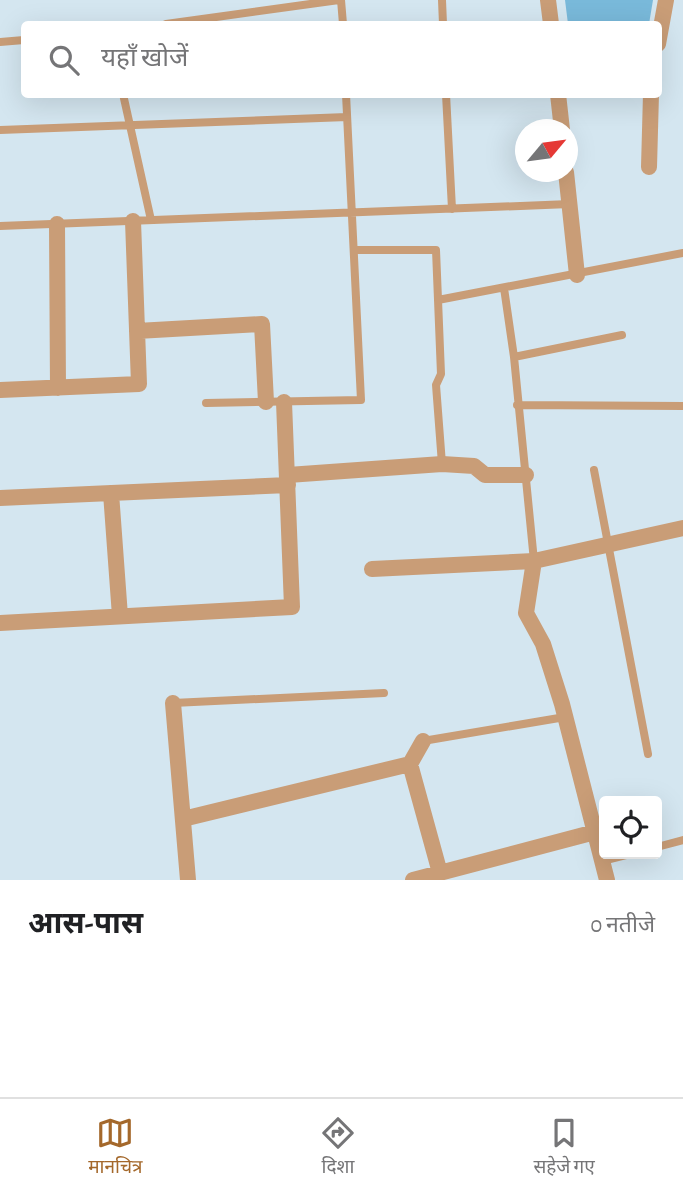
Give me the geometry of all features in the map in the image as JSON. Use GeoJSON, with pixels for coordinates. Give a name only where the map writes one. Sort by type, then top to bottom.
{"type":"FeatureCollection","features":[{"type":"Feature","properties":{"kind":"street"},"geometry":{"type":"LineString","coordinates":[[548,0],[551,21]]}},
{"type":"Feature","properties":{"kind":"street"},"geometry":{"type":"LineString","coordinates":[[662,25],[666,0]]}},
{"type":"Feature","properties":{"kind":"street"},"geometry":{"type":"LineString","coordinates":[[558,98],[561,119]]}},
{"type":"Feature","properties":{"kind":"street"},"geometry":{"type":"LineString","coordinates":[[649,167],[650,98]]}},
{"type":"Feature","properties":{"kind":"street"},"geometry":{"type":"LineString","coordinates":[[567,182],[577,275]]}},
{"type":"Feature","properties":{"kind":"street"},"geometry":{"type":"LineString","coordinates":[[0,390],[139,384],[133,221]]}},
{"type":"Feature","properties":{"kind":"street"},"geometry":{"type":"LineString","coordinates":[[57,224],[58,388]]}},
{"type":"Feature","properties":{"kind":"street"},"geometry":{"type":"LineString","coordinates":[[137,331],[262,324],[266,402]]}},
{"type":"Feature","properties":{"kind":"street"},"geometry":{"type":"LineString","coordinates":[[0,623],[292,607],[284,402]]}},
{"type":"Feature","properties":{"kind":"street"},"geometry":{"type":"LineString","coordinates":[[0,498],[288,480],[442,464],[474,466],[485,475],[526,475]]}},
{"type":"Feature","properties":{"kind":"street"},"geometry":{"type":"LineString","coordinates":[[111,493],[121,616]]}},
{"type":"Feature","properties":{"kind":"street"},"geometry":{"type":"LineString","coordinates":[[372,569],[534,561],[683,528]]}},
{"type":"Feature","properties":{"kind":"street"},"geometry":{"type":"LineString","coordinates":[[534,561],[526,613],[543,644],[565,717],[607,880]]}},
{"type":"Feature","properties":{"kind":"street"},"geometry":{"type":"LineString","coordinates":[[173,703],[188,880]]}},
{"type":"Feature","properties":{"kind":"street"},"geometry":{"type":"LineString","coordinates":[[423,741],[410,764],[440,873]]}},
{"type":"Feature","properties":{"kind":"street"},"geometry":{"type":"LineString","coordinates":[[183,819],[410,764]]}},
{"type":"Feature","properties":{"kind":"street"},"geometry":{"type":"LineString","coordinates":[[413,880],[595,832]]}},
{"type":"Feature","properties":{"kind":"lane"},"geometry":{"type":"LineString","coordinates":[[188,21],[340,0],[343,21]]}},
{"type":"Feature","properties":{"kind":"lane"},"geometry":{"type":"LineString","coordinates":[[442,0],[443,21]]}},
{"type":"Feature","properties":{"kind":"lane"},"geometry":{"type":"LineString","coordinates":[[0,42],[21,40]]}},
{"type":"Feature","properties":{"kind":"lane"},"geometry":{"type":"LineString","coordinates":[[124,98],[151,220]]}},
{"type":"Feature","properties":{"kind":"lane"},"geometry":{"type":"LineString","coordinates":[[206,403],[361,400],[346,98]]}},
{"type":"Feature","properties":{"kind":"lane"},"geometry":{"type":"LineString","coordinates":[[446,98],[452,209]]}},
{"type":"Feature","properties":{"kind":"lane"},"geometry":{"type":"LineString","coordinates":[[0,130],[347,117]]}},
{"type":"Feature","properties":{"kind":"lane"},"geometry":{"type":"LineString","coordinates":[[0,226],[570,204]]}},
{"type":"Feature","properties":{"kind":"lane"},"geometry":{"type":"LineString","coordinates":[[354,250],[436,250],[441,374],[436,386],[442,464]]}},
{"type":"Feature","properties":{"kind":"lane"},"geometry":{"type":"LineString","coordinates":[[438,300],[683,253]]}},
{"type":"Feature","properties":{"kind":"lane"},"geometry":{"type":"LineString","coordinates":[[504,288],[514,357],[534,561]]}},
{"type":"Feature","properties":{"kind":"lane"},"geometry":{"type":"LineString","coordinates":[[514,357],[622,335]]}},
{"type":"Feature","properties":{"kind":"lane"},"geometry":{"type":"LineString","coordinates":[[517,405],[683,406]]}},
{"type":"Feature","properties":{"kind":"lane"},"geometry":{"type":"LineString","coordinates":[[594,470],[648,754]]}},
{"type":"Feature","properties":{"kind":"lane"},"geometry":{"type":"LineString","coordinates":[[173,703],[384,693]]}},
{"type":"Feature","properties":{"kind":"lane"},"geometry":{"type":"LineString","coordinates":[[423,741],[565,717]]}},
{"type":"Feature","properties":{"kind":"lane"},"geometry":{"type":"LineString","coordinates":[[662,846],[683,840]]}},
{"type":"Feature","properties":{"kind":"lane"},"geometry":{"type":"LineString","coordinates":[[602,861],[610,859]]}},
{"type":"Feature","properties":{"kind":"shaded area"},"geometry":{"type":"Polygon","coordinates":[[[565,0],[653,0],[650,21],[568,21],[565,0]]]}}]}
